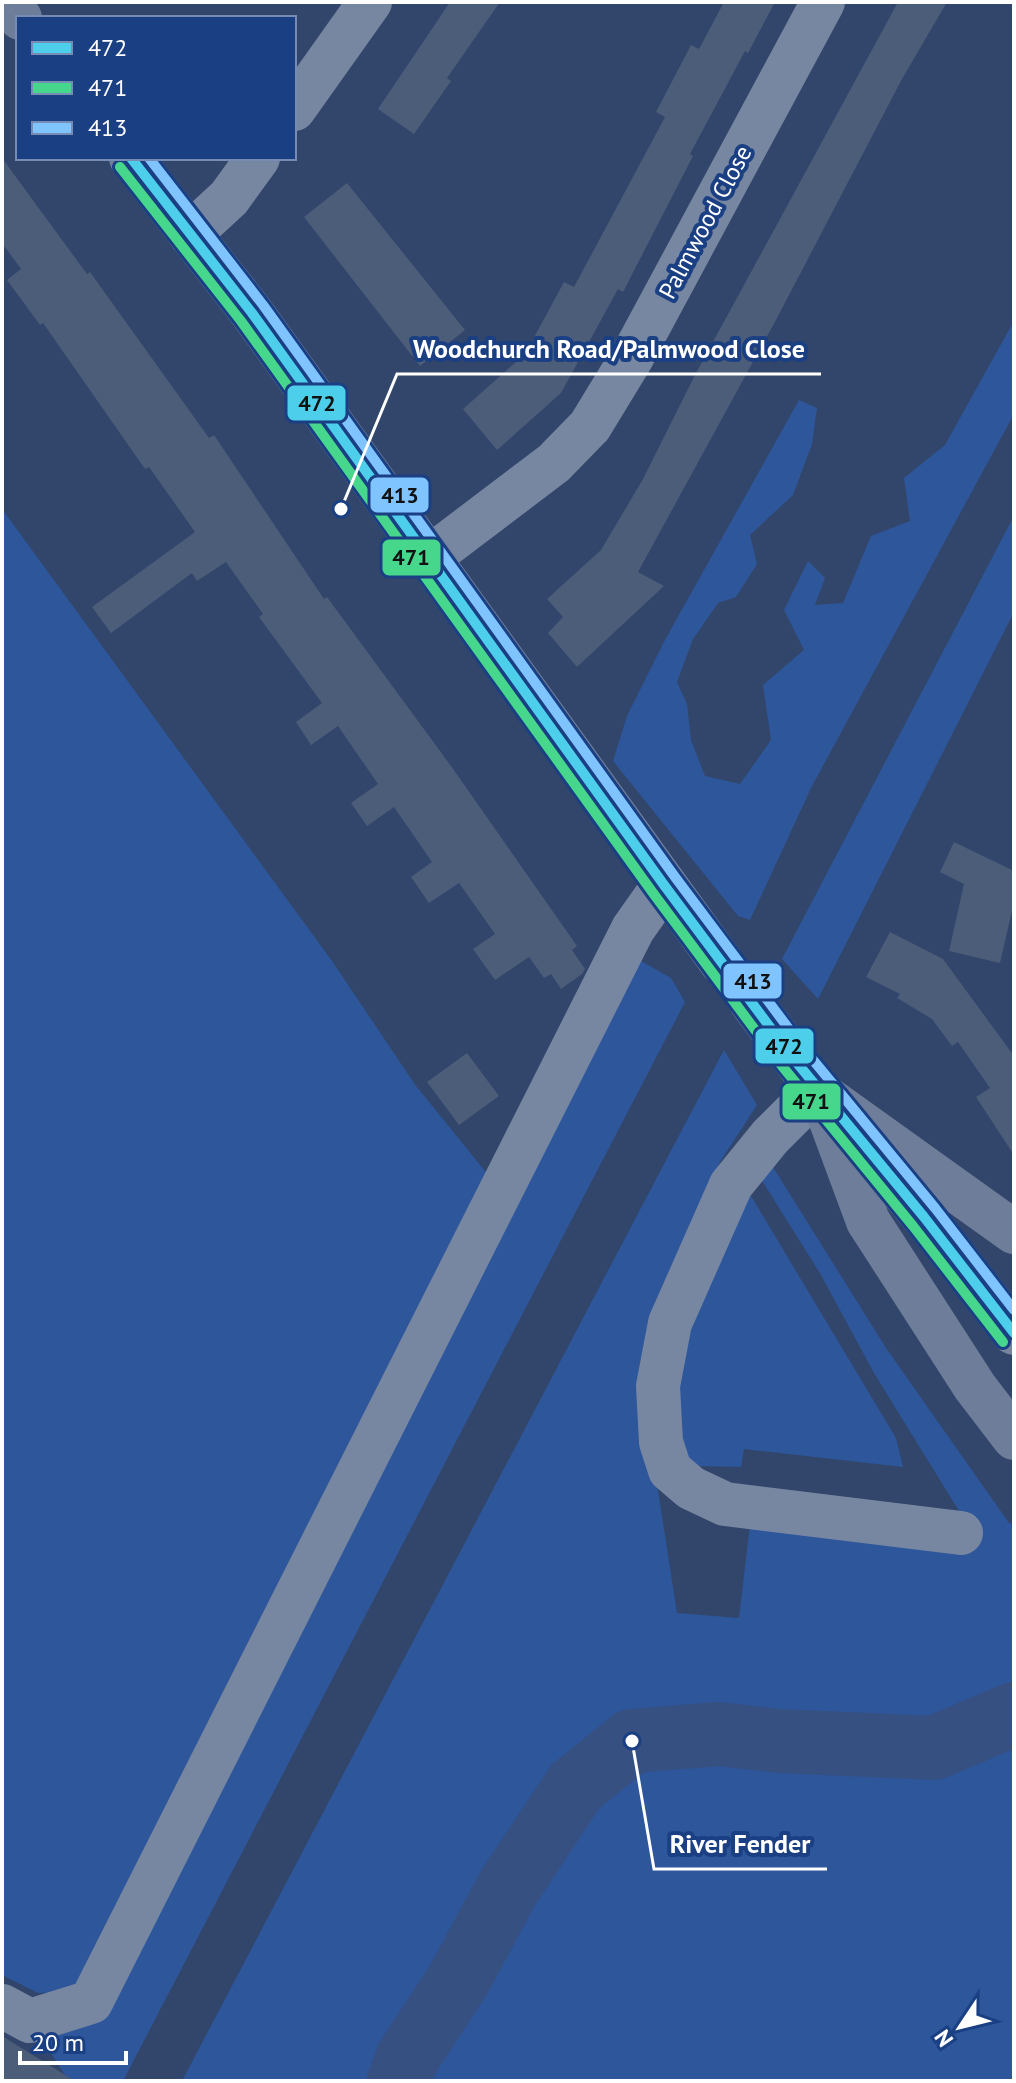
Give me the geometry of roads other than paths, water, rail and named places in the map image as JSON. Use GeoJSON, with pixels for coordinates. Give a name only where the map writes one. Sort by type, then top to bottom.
{"type":"FeatureCollection","features":[{"type":"Feature","properties":{"kind":"highway"},"geometry":{"type":"LineString","coordinates":[[133,160],[252,313],[721,962]]}},
{"type":"Feature","properties":{"kind":"highway"},"geometry":{"type":"LineString","coordinates":[[751,1002],[819,1092],[868,1221],[975,1387],[1014,1438]]}},
{"type":"Feature","properties":{"kind":"highway"},"geometry":{"type":"LineString","coordinates":[[819,1092],[1014,1232]]}},
{"type":"Feature","properties":{"kind":"main road"},"geometry":{"type":"LineString","coordinates":[[819,1092],[924,1217],[1014,1333]]}},
{"type":"Feature","properties":{"kind":"main road"},"geometry":{"type":"LineString","coordinates":[[924,1217],[1014,1288]]}},
{"type":"Feature","properties":{"kind":"street"},"geometry":{"type":"LineString","coordinates":[[296,106],[370,2]]}},
{"type":"Feature","properties":{"kind":"street","name":"Palmwood Close"},"geometry":{"type":"LineString","coordinates":[[430,557],[554,463],[590,426],[632,357],[823,2]]}},
{"type":"Feature","properties":{"kind":"street"},"geometry":{"type":"LineString","coordinates":[[190,234],[229,198],[257,160]]}},
{"type":"Feature","properties":{"kind":"street"},"geometry":{"type":"LineString","coordinates":[[2,2006],[30,2021],[91,2002],[626,943],[664,885]]}},
{"type":"Feature","properties":{"kind":"street"},"geometry":{"type":"LineString","coordinates":[[819,1092],[770,1137],[731,1185],[670,1323],[658,1386],[661,1442],[670,1470],[691,1488],[725,1504],[961,1533]]}},
{"type":"Feature","properties":{"kind":"waterway"},"geometry":{"type":"LineString","coordinates":[[399,2081],[408,2057],[459,1979],[508,1888],[575,1787],[632,1741],[719,1734],[779,1741],[934,1748],[1014,1714]]}},
{"type":"Feature","properties":{"kind":"place","name":"Woodchurch Road/Palmwood Close"},"geometry":{"type":"Point","coordinates":[341,509]}},
{"type":"Feature","properties":{"kind":"place","name":"River Fender"},"geometry":{"type":"Point","coordinates":[632,1741]}}]}
